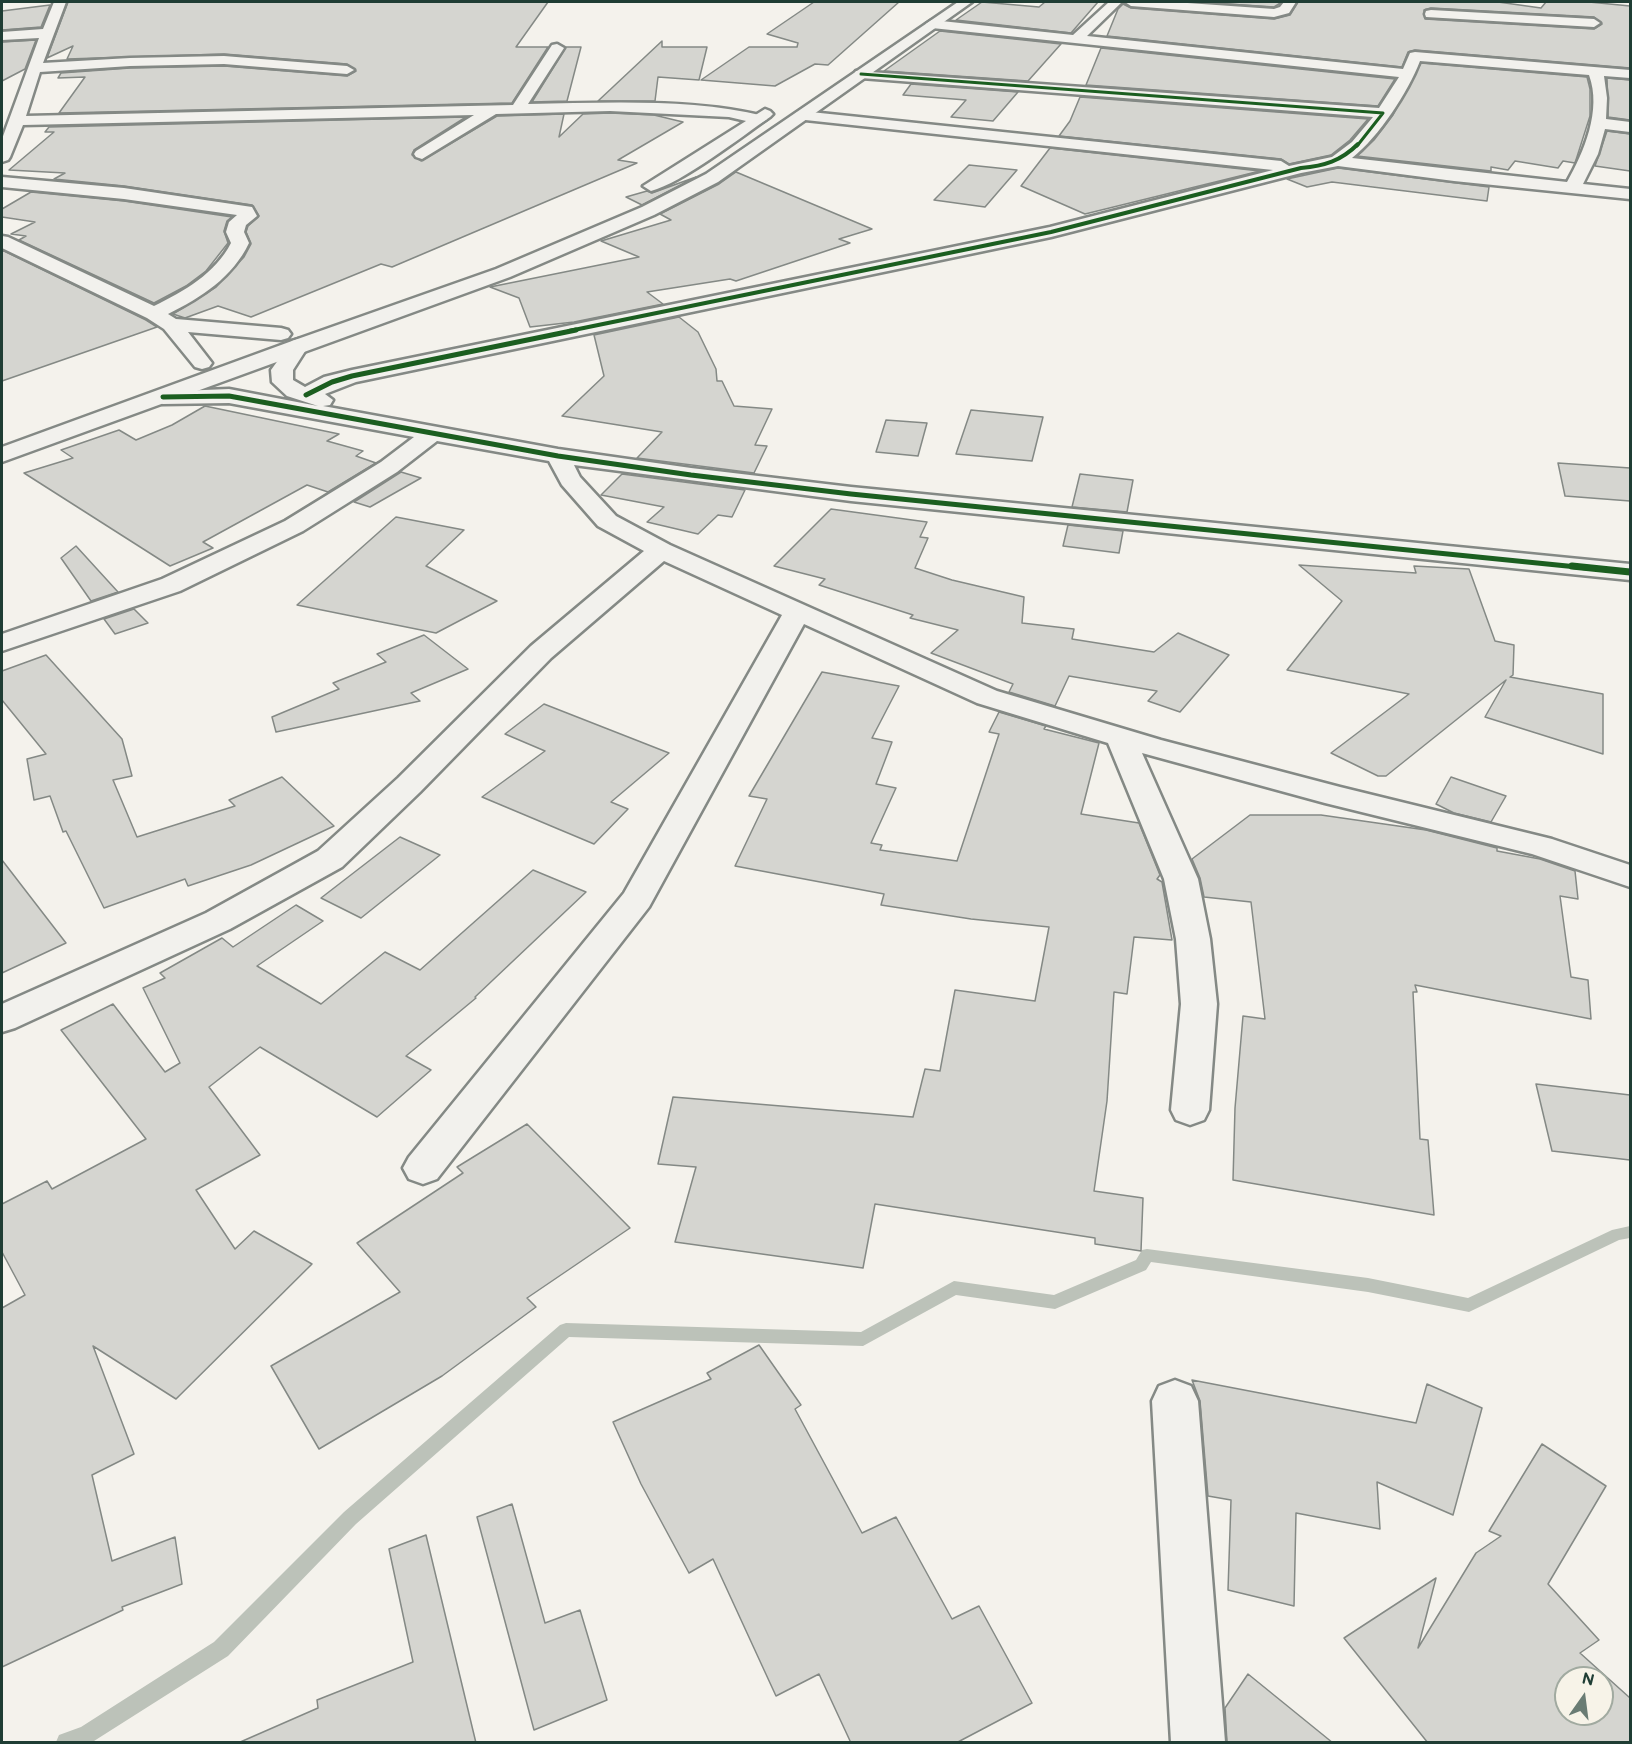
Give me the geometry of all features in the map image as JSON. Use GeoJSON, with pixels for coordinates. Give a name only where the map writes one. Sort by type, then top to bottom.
{"type":"FeatureCollection","features":[{"type":"Feature","properties":{"kind":"main road"},"geometry":{"type":"LineString","coordinates":[[2,157],[60,2]]}},
{"type":"Feature","properties":{"kind":"main road"},"geometry":{"type":"LineString","coordinates":[[158,388],[202,363],[290,340],[503,273],[648,211],[712,178],[861,74],[932,14],[966,2]]}},
{"type":"Feature","properties":{"kind":"main road"},"geometry":{"type":"LineString","coordinates":[[1075,40],[1116,2]]}},
{"type":"Feature","properties":{"kind":"main road"},"geometry":{"type":"LineString","coordinates":[[1131,2],[1274,13],[1285,10],[1290,2]]}},
{"type":"Feature","properties":{"kind":"main road"},"geometry":{"type":"LineString","coordinates":[[1440,2],[1429,19],[1594,23]]}},
{"type":"Feature","properties":{"kind":"main road"},"geometry":{"type":"LineString","coordinates":[[932,14],[1075,40],[1408,74]]}},
{"type":"Feature","properties":{"kind":"main road"},"geometry":{"type":"LineString","coordinates":[[2,36],[49,33]]}},
{"type":"Feature","properties":{"kind":"main road"},"geometry":{"type":"LineString","coordinates":[[518,109],[542,74],[556,48]]}},
{"type":"Feature","properties":{"kind":"main road"},"geometry":{"type":"LineString","coordinates":[[1337,161],[1367,136],[1408,74],[1417,51],[1630,74]]}},
{"type":"Feature","properties":{"kind":"main road"},"geometry":{"type":"LineString","coordinates":[[34,68],[130,62],[224,60],[347,70]]}},
{"type":"Feature","properties":{"kind":"main road"},"geometry":{"type":"LineString","coordinates":[[1573,187],[1592,150],[1598,123],[1600,91],[1594,70]]}},
{"type":"Feature","properties":{"kind":"main road"},"geometry":{"type":"LineString","coordinates":[[861,74],[1383,113]]}},
{"type":"Feature","properties":{"kind":"main road"},"geometry":{"type":"LineString","coordinates":[[637,193],[677,172],[784,101]]}},
{"type":"Feature","properties":{"kind":"main road"},"geometry":{"type":"LineString","coordinates":[[17,121],[518,109],[670,108],[729,112],[759,119]]}},
{"type":"Feature","properties":{"kind":"main road"},"geometry":{"type":"LineString","coordinates":[[422,154],[492,110]]}},
{"type":"Feature","properties":{"kind":"main road"},"geometry":{"type":"LineString","coordinates":[[801,116],[1301,168]]}},
{"type":"Feature","properties":{"kind":"main road"},"geometry":{"type":"LineString","coordinates":[[1598,123],[1630,127]]}},
{"type":"Feature","properties":{"kind":"main road"},"geometry":{"type":"LineString","coordinates":[[306,395],[332,382],[352,376],[1051,232],[1301,168],[1337,161],[1454,176],[1630,194]]}},
{"type":"Feature","properties":{"kind":"main road"},"geometry":{"type":"LineString","coordinates":[[2,182],[90,189],[246,211],[248,216],[238,222],[235,232],[240,243],[236,254],[220,271],[187,296],[163,319]]}},
{"type":"Feature","properties":{"kind":"main road"},"geometry":{"type":"LineString","coordinates":[[514,249],[561,229]]}},
{"type":"Feature","properties":{"kind":"main road"},"geometry":{"type":"LineString","coordinates":[[2,241],[163,319],[290,340]]}},
{"type":"Feature","properties":{"kind":"main road"},"geometry":{"type":"LineString","coordinates":[[2,455],[158,388],[290,340],[485,260]]}},
{"type":"Feature","properties":{"kind":"main road"},"geometry":{"type":"LineString","coordinates":[[163,319],[202,363]]}},
{"type":"Feature","properties":{"kind":"main road"},"geometry":{"type":"LineString","coordinates":[[290,340],[282,370],[283,382],[295,391],[320,400],[447,426],[670,461],[776,474],[1630,559]]}},
{"type":"Feature","properties":{"kind":"main road"},"geometry":{"type":"LineString","coordinates":[[158,388],[229,396],[558,456],[691,475],[850,494],[1630,572]]}},
{"type":"Feature","properties":{"kind":"main road"},"geometry":{"type":"LineString","coordinates":[[2,643],[171,585],[294,526],[389,467],[432,434]]}},
{"type":"Feature","properties":{"kind":"main road"},"geometry":{"type":"LineString","coordinates":[[558,456],[570,480],[607,521],[661,550],[987,697],[1325,793],[1541,846],[1630,876]]}},
{"type":"Feature","properties":{"kind":"main road"},"geometry":{"type":"LineString","coordinates":[[2,1019],[218,921],[330,859],[409,786],[541,652],[661,550]]}},
{"type":"Feature","properties":{"kind":"main road"},"geometry":{"type":"LineString","coordinates":[[423,1168],[636,899],[797,612]]}},
{"type":"Feature","properties":{"kind":"main road"},"geometry":{"type":"LineString","coordinates":[[1120,736],[1181,879],[1193,939],[1199,1004],[1190,1110]]}},
{"type":"Feature","properties":{"kind":"main road"},"geometry":{"type":"LineString","coordinates":[[1175,1401],[1198,1743]]}},
{"type":"Feature","properties":{"kind":"building"},"geometry":{"type":"Polygon","coordinates":[[[68,2],[548,2],[516,47],[548,47],[512,103],[59,113],[85,77],[58,78],[61,73],[130,68],[224,66],[347,76],[356,71],[347,64],[224,54],[67,59],[73,46],[47,58],[68,2]]]}},
{"type":"Feature","properties":{"kind":"building"},"geometry":{"type":"Polygon","coordinates":[[[814,2],[899,2],[828,65],[815,64],[775,86],[701,80],[749,47],[797,47],[798,43],[767,34],[814,2]]]}},
{"type":"Feature","properties":{"kind":"building"},"geometry":{"type":"Polygon","coordinates":[[[982,2],[1039,7],[1045,2],[1098,2],[1071,33],[956,20],[982,2]]]}},
{"type":"Feature","properties":{"kind":"building"},"geometry":{"type":"Polygon","coordinates":[[[1198,2],[1282,2],[1274,7],[1198,2]]]}},
{"type":"Feature","properties":{"kind":"building"},"geometry":{"type":"Polygon","coordinates":[[[1298,2],[1498,2],[1541,8],[1546,2],[1589,2],[1630,6],[1630,68],[1415,50],[1408,52],[1402,67],[1107,36],[1118,9],[1123,4],[1131,8],[1274,19],[1290,15],[1298,2]],[[1431,8],[1424,10],[1425,19],[1594,29],[1602,24],[1594,17],[1431,8]]]}},
{"type":"Feature","properties":{"kind":"building"},"geometry":{"type":"Polygon","coordinates":[[[50,5],[41,27],[2,30],[2,11],[50,5]]]}},
{"type":"Feature","properties":{"kind":"building"},"geometry":{"type":"Polygon","coordinates":[[[940,31],[1061,44],[1028,81],[884,71],[940,31]]]}},
{"type":"Feature","properties":{"kind":"building"},"geometry":{"type":"Polygon","coordinates":[[[36,40],[25,69],[2,81],[2,42],[36,40]]]}},
{"type":"Feature","properties":{"kind":"building"},"geometry":{"type":"Polygon","coordinates":[[[662,41],[662,47],[707,47],[699,80],[658,77],[655,101],[598,101],[662,41]]]}},
{"type":"Feature","properties":{"kind":"building"},"geometry":{"type":"Polygon","coordinates":[[[566,47],[581,47],[567,101],[532,102],[566,47]]]}},
{"type":"Feature","properties":{"kind":"building"},"geometry":{"type":"Polygon","coordinates":[[[1101,48],[1395,79],[1378,106],[1086,85],[1101,48]]]}},
{"type":"Feature","properties":{"kind":"building"},"geometry":{"type":"Polygon","coordinates":[[[1421,63],[1587,77],[1590,89],[1590,116],[1575,163],[1563,161],[1558,168],[1515,161],[1508,170],[1491,167],[1491,171],[1357,156],[1374,140],[1393,115],[1421,63]]]}},
{"type":"Feature","properties":{"kind":"building"},"geometry":{"type":"Polygon","coordinates":[[[1607,78],[1630,80],[1630,120],[1608,117],[1607,78]]]}},
{"type":"Feature","properties":{"kind":"building"},"geometry":{"type":"Polygon","coordinates":[[[911,84],[1018,92],[993,121],[951,117],[966,100],[903,95],[911,84]]]}},
{"type":"Feature","properties":{"kind":"building"},"geometry":{"type":"Polygon","coordinates":[[[1080,97],[1368,119],[1350,140],[1331,155],[1289,164],[1281,159],[1059,136],[1070,121],[1080,97]]]}},
{"type":"Feature","properties":{"kind":"building"},"geometry":{"type":"Polygon","coordinates":[[[564,114],[559,137],[583,114],[654,115],[683,122],[618,160],[637,163],[392,267],[381,264],[251,317],[218,306],[185,318],[173,314],[216,287],[244,257],[251,244],[246,232],[248,226],[259,216],[252,205],[124,186],[54,179],[65,173],[9,170],[54,132],[45,132],[49,127],[466,117],[414,150],[412,155],[421,161],[497,116],[564,114]]]}},
{"type":"Feature","properties":{"kind":"building"},"geometry":{"type":"Polygon","coordinates":[[[1607,131],[1630,134],[1630,171],[1595,166],[1607,131]]]}},
{"type":"Feature","properties":{"kind":"building"},"geometry":{"type":"Polygon","coordinates":[[[1050,148],[1260,171],[1085,214],[1021,186],[1050,148]]]}},
{"type":"Feature","properties":{"kind":"building"},"geometry":{"type":"Polygon","coordinates":[[[969,165],[1017,170],[985,207],[934,200],[969,165]]]}},
{"type":"Feature","properties":{"kind":"building"},"geometry":{"type":"Polygon","coordinates":[[[1338,168],[1489,187],[1487,201],[1332,182],[1307,187],[1287,179],[1338,168]]]}},
{"type":"Feature","properties":{"kind":"building"},"geometry":{"type":"Polygon","coordinates":[[[736,172],[872,229],[839,239],[850,243],[736,281],[730,279],[647,292],[663,304],[574,322],[530,327],[519,298],[490,287],[639,257],[601,241],[671,220],[660,214],[719,184],[736,172]]]}},
{"type":"Feature","properties":{"kind":"building"},"geometry":{"type":"Polygon","coordinates":[[[696,177],[642,205],[626,197],[647,191],[652,193],[696,177]]]}},
{"type":"Feature","properties":{"kind":"building"},"geometry":{"type":"Polygon","coordinates":[[[31,192],[124,201],[232,217],[227,221],[224,231],[228,243],[206,271],[186,286],[154,303],[19,240],[26,236],[11,234],[35,222],[2,217],[2,209],[31,192]]]}},
{"type":"Feature","properties":{"kind":"building"},"geometry":{"type":"Polygon","coordinates":[[[2,250],[146,320],[157,327],[2,381],[2,250]]]}},
{"type":"Feature","properties":{"kind":"building"},"geometry":{"type":"Polygon","coordinates":[[[679,317],[698,332],[716,369],[717,381],[722,381],[734,406],[772,409],[755,445],[767,446],[754,473],[637,458],[662,432],[562,416],[604,376],[594,335],[679,317]]]}},
{"type":"Feature","properties":{"kind":"building"},"geometry":{"type":"Polygon","coordinates":[[[205,406],[339,434],[327,441],[363,451],[356,456],[376,463],[328,492],[307,485],[203,542],[213,548],[170,566],[24,473],[73,458],[61,450],[119,430],[136,440],[172,425],[205,406]]]}},
{"type":"Feature","properties":{"kind":"building"},"geometry":{"type":"Polygon","coordinates":[[[971,410],[1043,417],[1032,461],[956,454],[971,410]]]}},
{"type":"Feature","properties":{"kind":"building"},"geometry":{"type":"Polygon","coordinates":[[[886,420],[927,423],[918,456],[876,452],[886,420]]]}},
{"type":"Feature","properties":{"kind":"building"},"geometry":{"type":"Polygon","coordinates":[[[1558,463],[1630,468],[1630,501],[1565,496],[1558,463]]]}},
{"type":"Feature","properties":{"kind":"building"},"geometry":{"type":"Polygon","coordinates":[[[401,472],[421,478],[370,507],[354,502],[401,472]]]}},
{"type":"Feature","properties":{"kind":"building"},"geometry":{"type":"Polygon","coordinates":[[[622,474],[745,490],[732,517],[718,515],[698,534],[647,522],[664,507],[601,495],[622,474]]]}},
{"type":"Feature","properties":{"kind":"building"},"geometry":{"type":"Polygon","coordinates":[[[1080,474],[1133,480],[1127,512],[1072,507],[1080,474]]]}},
{"type":"Feature","properties":{"kind":"building"},"geometry":{"type":"Polygon","coordinates":[[[831,509],[927,522],[920,537],[928,538],[915,568],[952,580],[1024,597],[1022,623],[1074,629],[1072,639],[1154,652],[1178,633],[1229,655],[1180,712],[1148,701],[1157,691],[1069,676],[1055,706],[1009,692],[1013,684],[931,653],[958,630],[910,618],[913,615],[819,585],[825,579],[774,566],[831,509]]]}},
{"type":"Feature","properties":{"kind":"building"},"geometry":{"type":"Polygon","coordinates":[[[396,517],[464,530],[426,566],[497,601],[436,633],[297,605],[396,517]]]}},
{"type":"Feature","properties":{"kind":"building"},"geometry":{"type":"Polygon","coordinates":[[[1068,525],[1123,531],[1119,553],[1063,546],[1068,525]]]}},
{"type":"Feature","properties":{"kind":"building"},"geometry":{"type":"Polygon","coordinates":[[[76,546],[118,592],[91,601],[61,558],[76,546]]]}},
{"type":"Feature","properties":{"kind":"building"},"geometry":{"type":"Polygon","coordinates":[[[1299,565],[1416,573],[1414,566],[1469,569],[1495,641],[1514,645],[1513,675],[1510,677],[1603,694],[1603,754],[1485,717],[1506,680],[1386,776],[1378,776],[1331,753],[1409,694],[1287,670],[1342,601],[1299,565]]]}},
{"type":"Feature","properties":{"kind":"building"},"geometry":{"type":"Polygon","coordinates":[[[134,609],[148,623],[115,634],[104,619],[134,609]]]}},
{"type":"Feature","properties":{"kind":"building"},"geometry":{"type":"Polygon","coordinates":[[[424,635],[468,669],[411,693],[420,701],[276,732],[272,717],[339,689],[333,683],[386,662],[377,654],[424,635]]]}},
{"type":"Feature","properties":{"kind":"building"},"geometry":{"type":"Polygon","coordinates":[[[46,655],[122,739],[132,776],[113,780],[137,837],[235,806],[229,800],[282,777],[334,826],[251,865],[188,886],[185,879],[104,908],[66,831],[63,832],[50,796],[34,800],[27,759],[46,754],[2,700],[2,671],[46,655]]]}},
{"type":"Feature","properties":{"kind":"building"},"geometry":{"type":"Polygon","coordinates":[[[822,672],[899,686],[872,738],[892,742],[876,784],[896,788],[871,843],[882,845],[880,850],[957,861],[999,734],[989,732],[999,712],[1046,726],[1044,729],[1099,743],[1081,814],[1139,823],[1160,875],[1157,879],[1162,882],[1172,940],[1134,937],[1127,994],[1114,992],[1107,1101],[1094,1191],[1143,1198],[1141,1251],[1095,1244],[1095,1238],[875,1204],[863,1268],[675,1242],[696,1167],[658,1164],[673,1097],[913,1117],[925,1069],[940,1071],[955,990],[1035,1001],[1049,927],[971,919],[881,905],[884,894],[735,866],[767,799],[749,796],[822,672]]]}},
{"type":"Feature","properties":{"kind":"building"},"geometry":{"type":"Polygon","coordinates":[[[544,704],[669,753],[611,802],[628,809],[594,844],[482,797],[545,751],[505,734],[544,704]]]}},
{"type":"Feature","properties":{"kind":"building"},"geometry":{"type":"Polygon","coordinates":[[[1451,777],[1506,796],[1491,822],[1454,813],[1436,804],[1451,777]]]}},
{"type":"Feature","properties":{"kind":"building"},"geometry":{"type":"Polygon","coordinates":[[[1250,815],[1321,815],[1426,830],[1497,848],[1497,851],[1540,859],[1575,871],[1578,899],[1560,896],[1571,977],[1588,980],[1591,1019],[1415,985],[1417,992],[1413,992],[1420,1139],[1428,1140],[1434,1215],[1233,1180],[1235,1108],[1243,1016],[1265,1019],[1251,902],[1204,897],[1200,878],[1192,859],[1250,815]]]}},
{"type":"Feature","properties":{"kind":"building"},"geometry":{"type":"Polygon","coordinates":[[[400,837],[440,855],[361,918],[321,898],[400,837]]]}},
{"type":"Feature","properties":{"kind":"building"},"geometry":{"type":"Polygon","coordinates":[[[2,860],[66,943],[2,973],[2,860]]]}},
{"type":"Feature","properties":{"kind":"building"},"geometry":{"type":"Polygon","coordinates":[[[533,870],[586,892],[476,998],[406,1056],[431,1070],[377,1117],[260,1047],[209,1087],[260,1155],[196,1190],[235,1249],[254,1231],[312,1264],[176,1399],[93,1346],[134,1454],[92,1475],[112,1561],[175,1537],[182,1584],[122,1607],[123,1610],[2,1667],[2,1308],[25,1295],[2,1252],[2,1204],[47,1181],[52,1189],[146,1139],[61,1030],[113,1004],[165,1072],[180,1063],[143,988],[165,978],[160,973],[222,938],[233,947],[296,905],[323,921],[257,966],[321,1004],[385,952],[420,970],[533,870]]]}},
{"type":"Feature","properties":{"kind":"building"},"geometry":{"type":"Polygon","coordinates":[[[1536,1084],[1630,1095],[1630,1160],[1552,1151],[1536,1084]]]}},
{"type":"Feature","properties":{"kind":"building"},"geometry":{"type":"Polygon","coordinates":[[[527,1124],[630,1228],[527,1298],[536,1307],[442,1376],[319,1449],[271,1366],[400,1292],[357,1243],[463,1173],[457,1167],[527,1124]]]}},
{"type":"Feature","properties":{"kind":"building"},"geometry":{"type":"Polygon","coordinates":[[[759,1345],[801,1405],[795,1409],[862,1533],[896,1517],[952,1619],[979,1606],[1032,1703],[956,1743],[851,1743],[819,1674],[776,1696],[713,1559],[689,1573],[641,1484],[613,1422],[711,1379],[707,1373],[759,1345]]]}},
{"type":"Feature","properties":{"kind":"building"},"geometry":{"type":"Polygon","coordinates":[[[1192,1380],[1416,1423],[1427,1384],[1482,1408],[1453,1515],[1377,1482],[1380,1529],[1296,1513],[1294,1606],[1228,1590],[1231,1500],[1208,1496],[1200,1401],[1192,1380]]]}},
{"type":"Feature","properties":{"kind":"building"},"geometry":{"type":"Polygon","coordinates":[[[1542,1444],[1606,1486],[1548,1584],[1599,1640],[1580,1653],[1594,1666],[1554,1666],[1554,1726],[1614,1726],[1614,1684],[1630,1698],[1630,1743],[1428,1743],[1344,1638],[1436,1578],[1418,1648],[1476,1553],[1501,1536],[1489,1531],[1542,1444]]]}},
{"type":"Feature","properties":{"kind":"building"},"geometry":{"type":"Polygon","coordinates":[[[512,1504],[545,1623],[580,1610],[607,1700],[534,1730],[477,1517],[512,1504]]]}},
{"type":"Feature","properties":{"kind":"building"},"geometry":{"type":"Polygon","coordinates":[[[426,1535],[476,1743],[238,1743],[318,1708],[317,1700],[413,1662],[389,1549],[426,1535]]]}},
{"type":"Feature","properties":{"kind":"building"},"geometry":{"type":"Polygon","coordinates":[[[1248,1674],[1333,1743],[1227,1743],[1225,1708],[1248,1674]]]}},
{"type":"Feature","properties":{"kind":"waterway"},"geometry":{"type":"LineString","coordinates":[[66,1742],[87,1734],[221,1649],[350,1518],[566,1330],[863,1339],[954,1288],[1055,1302],[1141,1265],[1147,1255],[1368,1285],[1469,1305],[1617,1234],[1630,1232]]}},
{"type":"Feature","properties":{"kind":"cycle path"},"geometry":{"type":"LineString","coordinates":[[306,395],[332,382],[352,376],[1051,232],[1301,168],[1324,165],[1338,160],[1351,151],[1383,113],[861,74]]}},
{"type":"Feature","properties":{"kind":"cycle path"},"geometry":{"type":"LineString","coordinates":[[163,397],[229,396],[558,456],[691,475],[851,494],[1630,572]]}}]}
